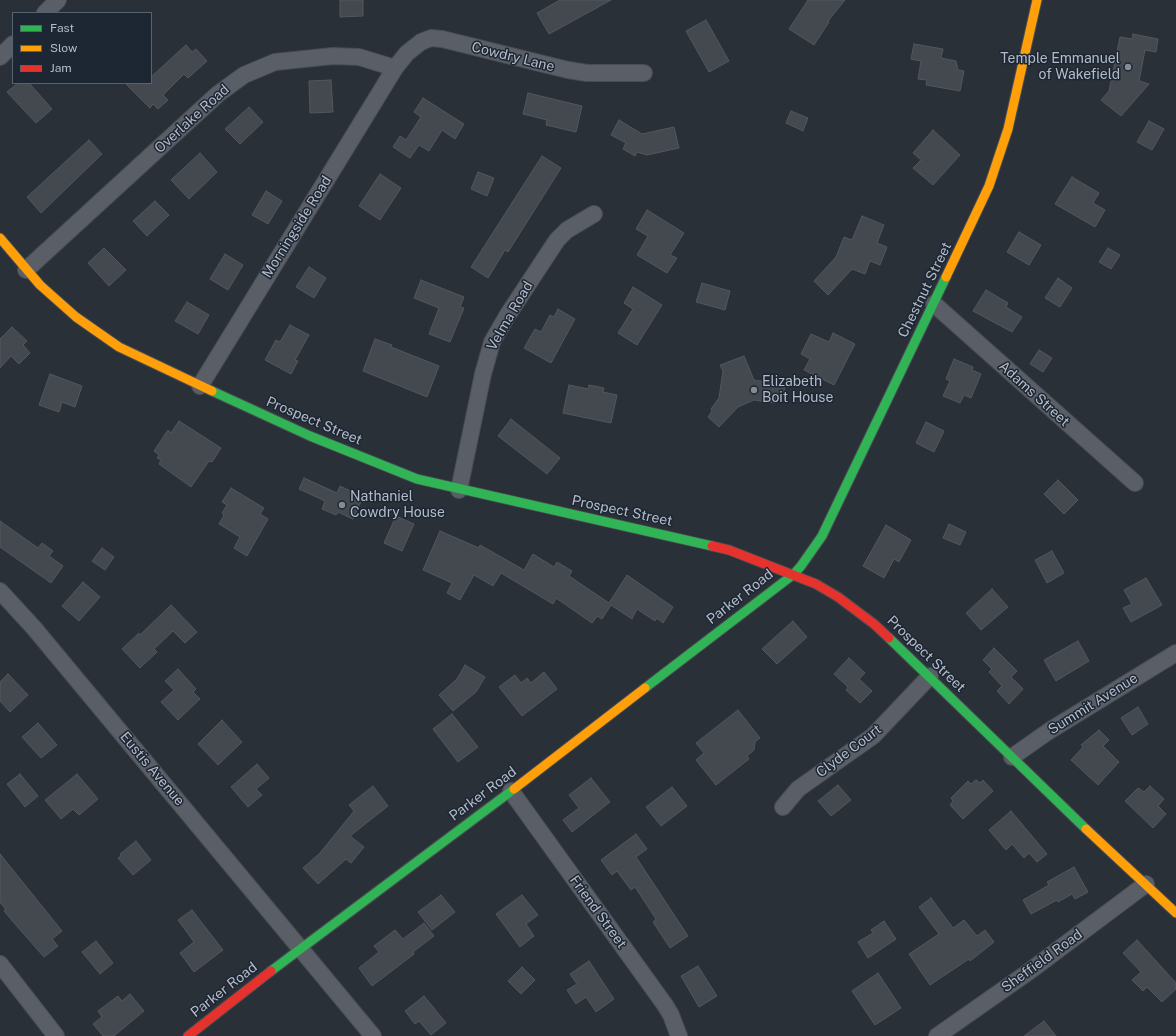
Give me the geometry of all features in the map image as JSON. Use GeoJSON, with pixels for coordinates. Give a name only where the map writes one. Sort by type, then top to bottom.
{"type":"FeatureCollection","features":[{"type":"Feature","properties":{"kind":"main road","name":"Chestnut Street"},"geometry":{"type":"LineString","coordinates":[[794,574],[809,556],[822,536],[934,304],[996,168],[1008,129],[1037,0]]}},
{"type":"Feature","properties":{"kind":"main road","name":"Prospect Street"},"geometry":{"type":"LineString","coordinates":[[0,238],[26,270],[54,298],[96,331],[143,360],[310,436],[417,479],[459,490],[729,550],[794,574],[838,597],[874,624],[930,676],[1012,757],[1176,913]]}},
{"type":"Feature","properties":{"kind":"main road","name":"Parker Road"},"geometry":{"type":"LineString","coordinates":[[188,1036],[301,948],[511,791],[794,574]]}},
{"type":"Feature","properties":{"kind":"street","name":"Cowdry Lane"},"geometry":{"type":"LineString","coordinates":[[395,68],[407,53],[415,46],[425,40],[434,38],[568,70],[587,73],[644,73]]}},
{"type":"Feature","properties":{"kind":"street"},"geometry":{"type":"LineString","coordinates":[[0,57],[12,45]]}},
{"type":"Feature","properties":{"kind":"street","name":"Overlake Road"},"geometry":{"type":"LineString","coordinates":[[26,270],[218,94],[249,73],[279,62],[341,56],[372,60],[395,68]]}},
{"type":"Feature","properties":{"kind":"street","name":"Morningside Road"},"geometry":{"type":"LineString","coordinates":[[200,386],[395,68]]}},
{"type":"Feature","properties":{"kind":"street","name":"Velma Road"},"geometry":{"type":"LineString","coordinates":[[459,490],[483,374],[492,342],[507,316],[557,240],[566,230],[594,214]]}},
{"type":"Feature","properties":{"kind":"street","name":"Adams Street"},"geometry":{"type":"LineString","coordinates":[[934,304],[1135,483]]}},
{"type":"Feature","properties":{"kind":"street","name":"Eustis Avenue"},"geometry":{"type":"LineString","coordinates":[[0,591],[34,628],[373,1036]]}},
{"type":"Feature","properties":{"kind":"street","name":"Summit Avenue"},"geometry":{"type":"LineString","coordinates":[[1012,757],[1049,731],[1176,653]]}},
{"type":"Feature","properties":{"kind":"street","name":"Clyde Court"},"geometry":{"type":"LineString","coordinates":[[783,807],[798,789],[873,736],[930,676]]}},
{"type":"Feature","properties":{"kind":"street","name":"Friend Street"},"geometry":{"type":"LineString","coordinates":[[511,791],[665,1005],[674,1020],[679,1036]]}},
{"type":"Feature","properties":{"kind":"street","name":"Sheffield Road"},"geometry":{"type":"LineString","coordinates":[[937,1036],[1027,973],[1146,884]]}},
{"type":"Feature","properties":{"kind":"street"},"geometry":{"type":"LineString","coordinates":[[0,964],[56,1036]]}},
{"type":"Feature","properties":{"kind":"building"},"geometry":{"type":"Polygon","coordinates":[[[340,0],[363,0],[363,16],[340,17],[340,0]]]}},
{"type":"Feature","properties":{"kind":"building"},"geometry":{"type":"Polygon","coordinates":[[[560,0],[611,0],[549,34],[537,13],[560,0]]]}},
{"type":"Feature","properties":{"kind":"building"},"geometry":{"type":"Polygon","coordinates":[[[808,0],[845,0],[828,21],[829,22],[814,45],[789,29],[808,0]]]}},
{"type":"Feature","properties":{"kind":"building"},"geometry":{"type":"Polygon","coordinates":[[[706,20],[729,61],[709,72],[686,31],[706,20]]]}},
{"type":"Feature","properties":{"kind":"building","name":"Temple Emmanuel of Wakefield"},"geometry":{"type":"Polygon","coordinates":[[[1133,34],[1158,39],[1156,52],[1145,50],[1139,81],[1149,84],[1121,116],[1101,100],[1109,91],[1120,37],[1132,39],[1133,34]]]}},
{"type":"Feature","properties":{"kind":"building"},"geometry":{"type":"Polygon","coordinates":[[[914,44],[943,49],[941,58],[956,61],[958,70],[964,71],[960,91],[926,85],[927,80],[918,79],[921,61],[911,59],[914,44]]]}},
{"type":"Feature","properties":{"kind":"building"},"geometry":{"type":"Polygon","coordinates":[[[186,45],[192,52],[196,49],[207,61],[188,78],[184,74],[163,95],[168,100],[158,109],[153,104],[150,108],[126,84],[152,84],[152,76],[186,45]]]}},
{"type":"Feature","properties":{"kind":"building"},"geometry":{"type":"Polygon","coordinates":[[[331,80],[333,112],[310,113],[309,81],[331,80]]]}},
{"type":"Feature","properties":{"kind":"building"},"geometry":{"type":"Polygon","coordinates":[[[17,84],[30,84],[52,109],[36,123],[7,92],[17,84]]]}},
{"type":"Feature","properties":{"kind":"building"},"geometry":{"type":"Polygon","coordinates":[[[528,93],[582,106],[576,132],[546,125],[547,120],[523,114],[528,93]]]}},
{"type":"Feature","properties":{"kind":"building"},"geometry":{"type":"Polygon","coordinates":[[[423,98],[464,124],[455,139],[442,130],[429,151],[419,145],[410,158],[393,147],[400,136],[406,140],[421,117],[414,112],[423,98]]]}},
{"type":"Feature","properties":{"kind":"building"},"geometry":{"type":"Polygon","coordinates":[[[249,107],[263,122],[240,144],[225,129],[249,107]]]}},
{"type":"Feature","properties":{"kind":"building"},"geometry":{"type":"Polygon","coordinates":[[[791,111],[808,118],[803,131],[786,123],[791,111]]]}},
{"type":"Feature","properties":{"kind":"building"},"geometry":{"type":"Polygon","coordinates":[[[619,120],[642,134],[674,127],[679,148],[647,155],[637,152],[635,156],[623,149],[626,143],[611,135],[619,120]]]}},
{"type":"Feature","properties":{"kind":"building"},"geometry":{"type":"Polygon","coordinates":[[[1149,121],[1164,129],[1152,150],[1137,142],[1149,121]]]}},
{"type":"Feature","properties":{"kind":"building"},"geometry":{"type":"Polygon","coordinates":[[[933,130],[960,155],[933,185],[913,168],[921,160],[913,153],[933,130]]]}},
{"type":"Feature","properties":{"kind":"building"},"geometry":{"type":"Polygon","coordinates":[[[89,140],[102,154],[41,213],[27,197],[89,140]]]}},
{"type":"Feature","properties":{"kind":"building"},"geometry":{"type":"Polygon","coordinates":[[[200,153],[217,172],[189,199],[171,180],[200,153]]]}},
{"type":"Feature","properties":{"kind":"building"},"geometry":{"type":"Polygon","coordinates":[[[542,156],[561,168],[508,252],[505,250],[488,278],[471,267],[542,156]]]}},
{"type":"Feature","properties":{"kind":"building"},"geometry":{"type":"Polygon","coordinates":[[[478,172],[494,178],[487,196],[471,189],[478,172]]]}},
{"type":"Feature","properties":{"kind":"building"},"geometry":{"type":"Polygon","coordinates":[[[380,174],[401,188],[380,220],[359,206],[380,174]]]}},
{"type":"Feature","properties":{"kind":"building"},"geometry":{"type":"Polygon","coordinates":[[[1072,177],[1099,193],[1093,203],[1105,210],[1095,227],[1055,204],[1072,177]]]}},
{"type":"Feature","properties":{"kind":"building"},"geometry":{"type":"Polygon","coordinates":[[[266,191],[282,201],[268,224],[252,215],[266,191]]]}},
{"type":"Feature","properties":{"kind":"building"},"geometry":{"type":"Polygon","coordinates":[[[155,201],[169,215],[147,236],[133,221],[155,201]]]}},
{"type":"Feature","properties":{"kind":"building"},"geometry":{"type":"Polygon","coordinates":[[[647,210],[684,233],[670,255],[677,258],[667,273],[637,255],[648,236],[636,229],[647,210]]]}},
{"type":"Feature","properties":{"kind":"building"},"geometry":{"type":"Polygon","coordinates":[[[862,216],[884,225],[877,243],[887,247],[880,265],[870,261],[865,274],[852,269],[828,295],[814,281],[836,257],[844,237],[852,240],[862,216]]]}},
{"type":"Feature","properties":{"kind":"building"},"geometry":{"type":"Polygon","coordinates":[[[1019,232],[1041,245],[1029,265],[1007,252],[1019,232]]]}},
{"type":"Feature","properties":{"kind":"building"},"geometry":{"type":"Polygon","coordinates":[[[104,248],[126,270],[109,286],[88,263],[104,248]]]}},
{"type":"Feature","properties":{"kind":"building"},"geometry":{"type":"Polygon","coordinates":[[[1108,248],[1120,255],[1111,269],[1099,262],[1108,248]]]}},
{"type":"Feature","properties":{"kind":"building"},"geometry":{"type":"Polygon","coordinates":[[[225,254],[243,265],[228,290],[210,279],[225,254]]]}},
{"type":"Feature","properties":{"kind":"building"},"geometry":{"type":"Polygon","coordinates":[[[309,267],[326,278],[314,298],[296,287],[309,267]]]}},
{"type":"Feature","properties":{"kind":"building"},"geometry":{"type":"Polygon","coordinates":[[[1058,278],[1072,288],[1060,307],[1045,298],[1058,278]]]}},
{"type":"Feature","properties":{"kind":"building"},"geometry":{"type":"Polygon","coordinates":[[[421,280],[464,297],[460,307],[464,308],[450,342],[429,334],[439,308],[414,298],[421,280]]]}},
{"type":"Feature","properties":{"kind":"building"},"geometry":{"type":"Polygon","coordinates":[[[702,283],[730,291],[725,310],[696,302],[702,283]]]}},
{"type":"Feature","properties":{"kind":"building"},"geometry":{"type":"Polygon","coordinates":[[[633,287],[662,305],[637,345],[618,333],[633,309],[624,303],[633,287]]]}},
{"type":"Feature","properties":{"kind":"building"},"geometry":{"type":"Polygon","coordinates":[[[986,290],[1008,303],[1006,307],[1022,317],[1012,332],[973,311],[986,290]]]}},
{"type":"Feature","properties":{"kind":"building"},"geometry":{"type":"Polygon","coordinates":[[[187,302],[209,315],[198,334],[175,321],[187,302]]]}},
{"type":"Feature","properties":{"kind":"building"},"geometry":{"type":"Polygon","coordinates":[[[558,309],[575,319],[551,363],[524,348],[535,329],[541,332],[550,315],[554,317],[558,309]]]}},
{"type":"Feature","properties":{"kind":"building"},"geometry":{"type":"Polygon","coordinates":[[[290,325],[309,335],[295,360],[298,361],[291,374],[265,360],[276,340],[280,342],[290,325]]]}},
{"type":"Feature","properties":{"kind":"building"},"geometry":{"type":"Polygon","coordinates":[[[12,327],[27,341],[23,345],[30,353],[19,364],[11,356],[0,368],[0,339],[12,327]]]}},
{"type":"Feature","properties":{"kind":"building"},"geometry":{"type":"Polygon","coordinates":[[[833,333],[855,344],[834,385],[804,370],[810,359],[801,354],[811,334],[829,342],[833,333]]]}},
{"type":"Feature","properties":{"kind":"building"},"geometry":{"type":"Polygon","coordinates":[[[375,339],[439,366],[427,397],[363,371],[375,339]]]}},
{"type":"Feature","properties":{"kind":"building"},"geometry":{"type":"Polygon","coordinates":[[[1039,350],[1052,358],[1043,372],[1030,364],[1039,350]]]}},
{"type":"Feature","properties":{"kind":"building","name":"Elizabeth Boit House"},"geometry":{"type":"Polygon","coordinates":[[[744,356],[754,380],[785,385],[783,402],[775,401],[775,403],[754,400],[738,407],[719,427],[708,417],[712,411],[711,409],[719,398],[723,371],[720,365],[744,356]]]}},
{"type":"Feature","properties":{"kind":"building"},"geometry":{"type":"Polygon","coordinates":[[[954,359],[973,367],[972,370],[981,374],[971,398],[964,395],[960,403],[943,396],[950,381],[946,379],[954,359]]]}},
{"type":"Feature","properties":{"kind":"building"},"geometry":{"type":"Polygon","coordinates":[[[50,374],[82,386],[75,407],[62,402],[59,412],[39,405],[50,374]]]}},
{"type":"Feature","properties":{"kind":"building"},"geometry":{"type":"Polygon","coordinates":[[[569,385],[588,389],[589,385],[604,388],[603,392],[617,395],[611,423],[563,413],[569,385]]]}},
{"type":"Feature","properties":{"kind":"building"},"geometry":{"type":"Polygon","coordinates":[[[511,419],[560,458],[547,474],[498,436],[511,419]]]}},
{"type":"Feature","properties":{"kind":"building"},"geometry":{"type":"Polygon","coordinates":[[[179,421],[221,448],[212,462],[209,461],[191,487],[159,464],[161,460],[157,458],[159,455],[154,451],[168,430],[171,433],[179,421]]]}},
{"type":"Feature","properties":{"kind":"building"},"geometry":{"type":"Polygon","coordinates":[[[926,422],[944,431],[934,452],[916,443],[926,422]]]}},
{"type":"Feature","properties":{"kind":"building","name":"Nathaniel Cowdry House"},"geometry":{"type":"Polygon","coordinates":[[[304,478],[337,493],[340,486],[363,497],[353,519],[338,512],[336,515],[322,509],[325,501],[299,489],[304,478]]]}},
{"type":"Feature","properties":{"kind":"building"},"geometry":{"type":"Polygon","coordinates":[[[1058,480],[1078,500],[1064,514],[1044,494],[1058,480]]]}},
{"type":"Feature","properties":{"kind":"building"},"geometry":{"type":"Polygon","coordinates":[[[231,488],[264,508],[260,514],[268,519],[247,556],[234,548],[240,537],[219,524],[224,515],[222,513],[227,505],[222,502],[231,488]]]}},
{"type":"Feature","properties":{"kind":"building"},"geometry":{"type":"Polygon","coordinates":[[[396,516],[414,524],[402,551],[384,543],[396,516]]]}},
{"type":"Feature","properties":{"kind":"building"},"geometry":{"type":"Polygon","coordinates":[[[0,521],[38,548],[42,543],[53,551],[49,556],[63,566],[51,583],[0,547],[0,521]]]}},
{"type":"Feature","properties":{"kind":"building"},"geometry":{"type":"Polygon","coordinates":[[[949,524],[966,532],[960,545],[943,538],[949,524]]]}},
{"type":"Feature","properties":{"kind":"building"},"geometry":{"type":"Polygon","coordinates":[[[886,525],[911,540],[899,562],[894,559],[884,578],[863,566],[886,525]]]}},
{"type":"Feature","properties":{"kind":"building"},"geometry":{"type":"Polygon","coordinates":[[[440,531],[479,548],[480,545],[524,570],[533,554],[554,567],[557,562],[572,571],[569,576],[609,603],[627,575],[673,607],[663,623],[657,618],[655,621],[637,609],[632,619],[611,605],[602,619],[597,616],[592,623],[556,598],[553,604],[501,573],[493,586],[474,575],[460,600],[447,593],[452,583],[423,570],[440,531]]]}},
{"type":"Feature","properties":{"kind":"building"},"geometry":{"type":"Polygon","coordinates":[[[102,548],[114,557],[105,570],[92,561],[102,548]]]}},
{"type":"Feature","properties":{"kind":"building"},"geometry":{"type":"Polygon","coordinates":[[[1052,551],[1064,573],[1047,583],[1035,560],[1052,551]]]}},
{"type":"Feature","properties":{"kind":"building"},"geometry":{"type":"Polygon","coordinates":[[[1146,578],[1162,605],[1131,622],[1123,608],[1132,604],[1124,590],[1146,578]]]}},
{"type":"Feature","properties":{"kind":"building"},"geometry":{"type":"Polygon","coordinates":[[[83,582],[100,597],[79,621],[62,606],[83,582]]]}},
{"type":"Feature","properties":{"kind":"building"},"geometry":{"type":"Polygon","coordinates":[[[992,589],[1008,607],[981,630],[966,613],[992,589]]]}},
{"type":"Feature","properties":{"kind":"building"},"geometry":{"type":"Polygon","coordinates":[[[171,605],[197,632],[185,643],[173,631],[154,649],[157,652],[140,668],[122,649],[139,633],[140,635],[171,605]]]}},
{"type":"Feature","properties":{"kind":"building"},"geometry":{"type":"Polygon","coordinates":[[[793,621],[807,637],[777,664],[762,649],[793,621]]]}},
{"type":"Feature","properties":{"kind":"building"},"geometry":{"type":"Polygon","coordinates":[[[1078,641],[1089,661],[1056,681],[1044,660],[1078,641]]]}},
{"type":"Feature","properties":{"kind":"building"},"geometry":{"type":"Polygon","coordinates":[[[994,648],[1017,671],[1011,677],[1023,689],[1009,704],[997,691],[1002,686],[989,672],[992,669],[983,660],[994,648]]]}},
{"type":"Feature","properties":{"kind":"building"},"geometry":{"type":"Polygon","coordinates":[[[849,658],[865,673],[859,679],[872,691],[860,703],[846,690],[848,687],[834,674],[849,658]]]}},
{"type":"Feature","properties":{"kind":"building"},"geometry":{"type":"Polygon","coordinates":[[[465,665],[485,677],[476,692],[453,711],[439,695],[457,679],[465,665]]]}},
{"type":"Feature","properties":{"kind":"building"},"geometry":{"type":"Polygon","coordinates":[[[178,669],[196,689],[193,692],[200,699],[178,720],[161,702],[174,690],[165,681],[178,669]]]}},
{"type":"Feature","properties":{"kind":"building"},"geometry":{"type":"Polygon","coordinates":[[[544,672],[557,689],[522,716],[499,687],[515,675],[521,683],[527,678],[531,683],[544,672]]]}},
{"type":"Feature","properties":{"kind":"building"},"geometry":{"type":"Polygon","coordinates":[[[8,674],[28,695],[10,712],[0,701],[0,682],[8,674]]]}},
{"type":"Feature","properties":{"kind":"building"},"geometry":{"type":"Polygon","coordinates":[[[1138,707],[1148,724],[1132,735],[1121,718],[1138,707]]]}},
{"type":"Feature","properties":{"kind":"building"},"geometry":{"type":"Polygon","coordinates":[[[738,710],[760,738],[755,742],[754,750],[747,756],[749,759],[716,785],[696,760],[704,753],[696,743],[738,710]]]}},
{"type":"Feature","properties":{"kind":"building"},"geometry":{"type":"Polygon","coordinates":[[[452,714],[478,747],[458,762],[433,729],[452,714]]]}},
{"type":"Feature","properties":{"kind":"building"},"geometry":{"type":"Polygon","coordinates":[[[222,720],[242,742],[218,765],[198,744],[222,720]]]}},
{"type":"Feature","properties":{"kind":"building"},"geometry":{"type":"Polygon","coordinates":[[[38,723],[57,745],[41,758],[22,737],[38,723]]]}},
{"type":"Feature","properties":{"kind":"building"},"geometry":{"type":"Polygon","coordinates":[[[1099,730],[1109,740],[1103,746],[1119,762],[1098,785],[1071,760],[1083,747],[1081,745],[1099,730]]]}},
{"type":"Feature","properties":{"kind":"building"},"geometry":{"type":"Polygon","coordinates":[[[257,764],[269,778],[256,789],[262,795],[248,807],[231,787],[257,764]]]}},
{"type":"Feature","properties":{"kind":"building"},"geometry":{"type":"Polygon","coordinates":[[[20,774],[38,796],[25,807],[7,784],[20,774]]]}},
{"type":"Feature","properties":{"kind":"building"},"geometry":{"type":"Polygon","coordinates":[[[77,774],[98,799],[79,815],[73,809],[61,819],[45,800],[77,774]]]}},
{"type":"Feature","properties":{"kind":"building"},"geometry":{"type":"Polygon","coordinates":[[[591,778],[610,802],[572,832],[563,820],[579,808],[569,795],[591,778]]]}},
{"type":"Feature","properties":{"kind":"building"},"geometry":{"type":"Polygon","coordinates":[[[976,780],[980,783],[983,780],[993,791],[963,819],[950,805],[953,801],[951,798],[968,781],[971,784],[976,780]]]}},
{"type":"Feature","properties":{"kind":"building"},"geometry":{"type":"Polygon","coordinates":[[[838,785],[851,800],[831,816],[818,801],[838,785]]]}},
{"type":"Feature","properties":{"kind":"building"},"geometry":{"type":"Polygon","coordinates":[[[373,786],[388,806],[350,836],[364,847],[351,863],[346,859],[318,884],[303,868],[320,853],[354,811],[349,805],[373,786]]]}},
{"type":"Feature","properties":{"kind":"building"},"geometry":{"type":"Polygon","coordinates":[[[1150,786],[1164,799],[1158,806],[1166,814],[1153,828],[1125,801],[1138,788],[1144,792],[1150,786]]]}},
{"type":"Feature","properties":{"kind":"building"},"geometry":{"type":"Polygon","coordinates":[[[672,787],[687,806],[661,826],[646,807],[672,787]]]}},
{"type":"Feature","properties":{"kind":"building"},"geometry":{"type":"Polygon","coordinates":[[[1011,811],[1047,854],[1037,862],[1029,853],[1024,858],[1012,844],[1006,850],[989,830],[1011,811]]]}},
{"type":"Feature","properties":{"kind":"building"},"geometry":{"type":"Polygon","coordinates":[[[636,834],[647,849],[636,857],[688,936],[670,948],[653,922],[656,919],[635,887],[631,890],[617,871],[612,875],[601,860],[636,834]]]}},
{"type":"Feature","properties":{"kind":"building"},"geometry":{"type":"Polygon","coordinates":[[[136,841],[151,860],[133,875],[118,858],[121,856],[120,854],[136,841]]]}},
{"type":"Feature","properties":{"kind":"building"},"geometry":{"type":"Polygon","coordinates":[[[0,854],[62,931],[52,939],[58,946],[44,957],[4,911],[6,910],[0,902],[0,854]]]}},
{"type":"Feature","properties":{"kind":"building"},"geometry":{"type":"Polygon","coordinates":[[[1074,867],[1088,892],[1075,899],[1072,894],[1031,914],[1023,900],[1049,885],[1047,882],[1074,867]]]}},
{"type":"Feature","properties":{"kind":"building"},"geometry":{"type":"Polygon","coordinates":[[[441,895],[455,912],[432,930],[418,912],[441,895]]]}},
{"type":"Feature","properties":{"kind":"building"},"geometry":{"type":"Polygon","coordinates":[[[522,895],[538,915],[526,924],[534,936],[520,947],[496,914],[522,895]]]}},
{"type":"Feature","properties":{"kind":"building"},"geometry":{"type":"Polygon","coordinates":[[[931,898],[953,928],[964,920],[977,936],[985,930],[994,942],[970,961],[969,959],[930,985],[909,954],[939,934],[919,907],[931,898]]]}},
{"type":"Feature","properties":{"kind":"building"},"geometry":{"type":"Polygon","coordinates":[[[192,910],[223,950],[194,972],[180,953],[194,942],[178,920],[192,910]]]}},
{"type":"Feature","properties":{"kind":"building"},"geometry":{"type":"Polygon","coordinates":[[[884,921],[896,939],[868,958],[858,942],[873,933],[871,930],[884,921]]]}},
{"type":"Feature","properties":{"kind":"building"},"geometry":{"type":"Polygon","coordinates":[[[424,923],[434,936],[413,952],[414,954],[372,986],[359,968],[379,952],[374,946],[395,930],[403,939],[424,923]]]}},
{"type":"Feature","properties":{"kind":"building"},"geometry":{"type":"Polygon","coordinates":[[[1137,940],[1176,983],[1176,989],[1162,1002],[1147,987],[1143,991],[1132,980],[1141,972],[1123,953],[1137,940]]]}},
{"type":"Feature","properties":{"kind":"building"},"geometry":{"type":"Polygon","coordinates":[[[96,941],[113,963],[100,974],[82,952],[96,941]]]}},
{"type":"Feature","properties":{"kind":"building"},"geometry":{"type":"Polygon","coordinates":[[[589,961],[614,999],[596,1012],[586,997],[576,1004],[567,990],[577,984],[570,974],[589,961]]]}},
{"type":"Feature","properties":{"kind":"building"},"geometry":{"type":"Polygon","coordinates":[[[698,966],[717,996],[699,1007],[681,976],[698,966]]]}},
{"type":"Feature","properties":{"kind":"building"},"geometry":{"type":"Polygon","coordinates":[[[522,967],[535,980],[521,994],[508,981],[522,967]]]}},
{"type":"Feature","properties":{"kind":"building"},"geometry":{"type":"Polygon","coordinates":[[[878,973],[901,1008],[875,1025],[852,991],[878,973]]]}},
{"type":"Feature","properties":{"kind":"building"},"geometry":{"type":"Polygon","coordinates":[[[130,994],[144,1011],[114,1036],[103,1036],[93,1024],[102,1017],[98,1011],[118,996],[122,1001],[130,994]]]}},
{"type":"Feature","properties":{"kind":"building"},"geometry":{"type":"Polygon","coordinates":[[[424,996],[446,1023],[431,1035],[419,1021],[415,1024],[405,1011],[424,996]]]}},
{"type":"Feature","properties":{"kind":"building"},"geometry":{"type":"Polygon","coordinates":[[[1044,1021],[1056,1036],[1024,1036],[1044,1021]]]}},
{"type":"Feature","properties":{"kind":"traffic: fast"},"geometry":{"type":"LineString","coordinates":[[645,688],[794,574],[801,566],[822,536],[946,277]]}},
{"type":"Feature","properties":{"kind":"traffic: fast"},"geometry":{"type":"LineString","coordinates":[[212,391],[310,436],[417,479],[712,546]]}},
{"type":"Feature","properties":{"kind":"traffic: fast"},"geometry":{"type":"LineString","coordinates":[[889,638],[1086,829]]}},
{"type":"Feature","properties":{"kind":"traffic: fast"},"geometry":{"type":"LineString","coordinates":[[271,971],[514,789]]}},
{"type":"Feature","properties":{"kind":"traffic: slow"},"geometry":{"type":"LineString","coordinates":[[946,277],[989,186],[1008,129],[1037,0]]}},
{"type":"Feature","properties":{"kind":"traffic: slow"},"geometry":{"type":"LineString","coordinates":[[0,238],[40,285],[76,317],[119,347],[212,391]]}},
{"type":"Feature","properties":{"kind":"traffic: slow"},"geometry":{"type":"LineString","coordinates":[[514,789],[645,688]]}},
{"type":"Feature","properties":{"kind":"traffic: slow"},"geometry":{"type":"LineString","coordinates":[[1086,829],[1176,913]]}},
{"type":"Feature","properties":{"kind":"traffic: jam"},"geometry":{"type":"LineString","coordinates":[[712,546],[729,550],[816,584],[838,597],[874,624],[889,638]]}},
{"type":"Feature","properties":{"kind":"traffic: jam"},"geometry":{"type":"LineString","coordinates":[[188,1036],[271,971]]}},
{"type":"Feature","properties":{"kind":"place","name":"Temple Emmanuel of Wakefield"},"geometry":{"type":"Point","coordinates":[1128,67]}},
{"type":"Feature","properties":{"kind":"place","name":"Elizabeth Boit House"},"geometry":{"type":"Point","coordinates":[754,390]}},
{"type":"Feature","properties":{"kind":"place","name":"Nathaniel Cowdry House"},"geometry":{"type":"Point","coordinates":[342,505]}}]}
